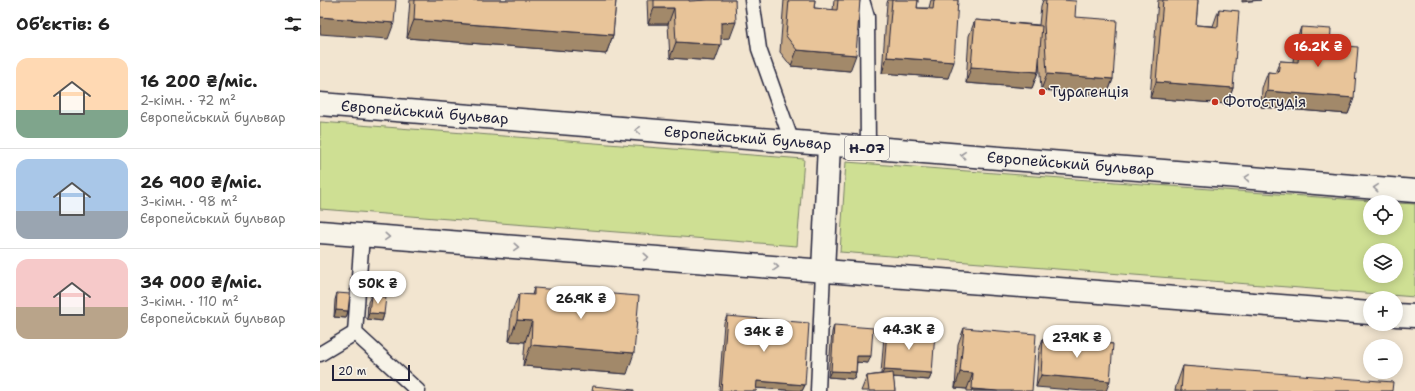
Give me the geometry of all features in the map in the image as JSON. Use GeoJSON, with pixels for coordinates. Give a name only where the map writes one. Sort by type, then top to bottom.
{"type":"FeatureCollection","features":[{"type":"Feature","properties":{"kind":"main road","name":"Європейський бульвар"},"geometry":{"type":"LineString","coordinates":[[320,104],[1415,191]]}},
{"type":"Feature","properties":{"kind":"main road"},"geometry":{"type":"LineString","coordinates":[[824,271],[829,145]]}},
{"type":"Feature","properties":{"kind":"main road"},"geometry":{"type":"LineString","coordinates":[[320,232],[1363,312]]}},
{"type":"Feature","properties":{"kind":"main road"},"geometry":{"type":"LineString","coordinates":[[1403,315],[1415,316]]}},
{"type":"Feature","properties":{"kind":"lane"},"geometry":{"type":"LineString","coordinates":[[752,0],[759,49],[792,142]]}},
{"type":"Feature","properties":{"kind":"lane"},"geometry":{"type":"LineString","coordinates":[[862,0],[867,17],[868,148]]}},
{"type":"Feature","properties":{"kind":"lane"},"geometry":{"type":"LineString","coordinates":[[355,333],[362,235]]}},
{"type":"Feature","properties":{"kind":"lane"},"geometry":{"type":"LineString","coordinates":[[818,391],[824,271]]}},
{"type":"Feature","properties":{"kind":"lane"},"geometry":{"type":"LineString","coordinates":[[320,354],[355,333]]}},
{"type":"Feature","properties":{"kind":"lane"},"geometry":{"type":"LineString","coordinates":[[355,333],[418,391]]}},
{"type":"Feature","properties":{"kind":"green space"},"geometry":{"type":"Polygon","coordinates":[[[320,122],[804,159],[797,246],[320,209],[320,122]]]}},
{"type":"Feature","properties":{"kind":"green space"},"geometry":{"type":"Polygon","coordinates":[[[846,162],[1363,200],[1363,235],[1403,235],[1403,203],[1415,204],[1415,297],[1403,296],[1403,291],[1363,291],[1363,293],[840,252],[846,162]]]}},
{"type":"Feature","properties":{"kind":"building"},"geometry":{"type":"Polygon","coordinates":[[[320,0],[396,0],[394,23],[320,17],[320,0]]]}},
{"type":"Feature","properties":{"kind":"building"},"geometry":{"type":"Polygon","coordinates":[[[415,0],[616,0],[613,35],[414,20],[415,0]]]}},
{"type":"Feature","properties":{"kind":"building"},"geometry":{"type":"Polygon","coordinates":[[[654,0],[735,0],[736,22],[721,23],[721,45],[676,42],[674,8],[654,8],[654,0]]]}},
{"type":"Feature","properties":{"kind":"building"},"geometry":{"type":"Polygon","coordinates":[[[789,0],[815,0],[814,8],[837,10],[838,0],[860,0],[856,55],[797,50],[786,36],[789,0]]]}},
{"type":"Feature","properties":{"kind":"building"},"geometry":{"type":"Polygon","coordinates":[[[892,0],[918,0],[917,8],[933,9],[934,0],[958,0],[954,62],[887,57],[892,0]]]}},
{"type":"Feature","properties":{"kind":"building"},"geometry":{"type":"Polygon","coordinates":[[[1046,0],[1076,1],[1075,17],[1117,20],[1113,79],[1047,74],[1044,24],[1046,0]]]}},
{"type":"Feature","properties":{"kind":"building"},"geometry":{"type":"Polygon","coordinates":[[[1163,0],[1198,0],[1196,25],[1218,27],[1219,9],[1239,11],[1233,88],[1156,82],[1163,0]]]}},
{"type":"Feature","properties":{"kind":"building"},"geometry":{"type":"Polygon","coordinates":[[[975,20],[1042,26],[1038,72],[971,67],[975,20]]]}},
{"type":"Feature","properties":{"kind":"building"},"geometry":{"type":"Polygon","coordinates":[[[1301,27],[1331,29],[1330,45],[1358,47],[1354,98],[1267,91],[1268,72],[1278,73],[1280,61],[1298,62],[1301,27]]]}},
{"type":"Feature","properties":{"kind":"building"},"geometry":{"type":"Polygon","coordinates":[[[534,288],[639,296],[634,353],[531,345],[532,321],[517,320],[519,294],[534,295],[534,288]]]}},
{"type":"Feature","properties":{"kind":"building"},"geometry":{"type":"Polygon","coordinates":[[[337,293],[350,294],[348,311],[336,310],[337,293]]]}},
{"type":"Feature","properties":{"kind":"building"},"geometry":{"type":"Polygon","coordinates":[[[371,296],[386,297],[384,314],[369,313],[371,296]]]}},
{"type":"Feature","properties":{"kind":"building"},"geometry":{"type":"Polygon","coordinates":[[[727,316],[809,323],[805,385],[757,381],[756,391],[721,391],[727,316]]]}},
{"type":"Feature","properties":{"kind":"building"},"geometry":{"type":"Polygon","coordinates":[[[834,325],[873,328],[871,356],[857,356],[856,372],[831,371],[834,325]]]}},
{"type":"Feature","properties":{"kind":"building"},"geometry":{"type":"Polygon","coordinates":[[[964,328],[1036,334],[1032,391],[972,389],[973,373],[960,372],[964,328]]]}},
{"type":"Feature","properties":{"kind":"building"},"geometry":{"type":"Polygon","coordinates":[[[887,329],[935,333],[932,373],[884,370],[887,329]]]}},
{"type":"Feature","properties":{"kind":"building"},"geometry":{"type":"Polygon","coordinates":[[[1043,338],[1113,344],[1110,381],[1041,375],[1043,338]]]}},
{"type":"Feature","properties":{"kind":"building"},"geometry":{"type":"Polygon","coordinates":[[[1183,366],[1393,382],[1392,391],[1181,391],[1183,366]]]}},
{"type":"Feature","properties":{"kind":"building"},"geometry":{"type":"Polygon","coordinates":[[[893,373],[895,391],[869,391],[867,376],[893,373]]]}},
{"type":"Feature","properties":{"kind":"building"},"geometry":{"type":"Polygon","coordinates":[[[593,386],[634,390],[634,391],[592,391],[593,386]]]}},
{"type":"Feature","properties":{"kind":"place","name":"Турагенція"},"geometry":{"type":"Point","coordinates":[1042,92]}},
{"type":"Feature","properties":{"kind":"place","name":"Фотостудія"},"geometry":{"type":"Point","coordinates":[1215,102]}}]}
